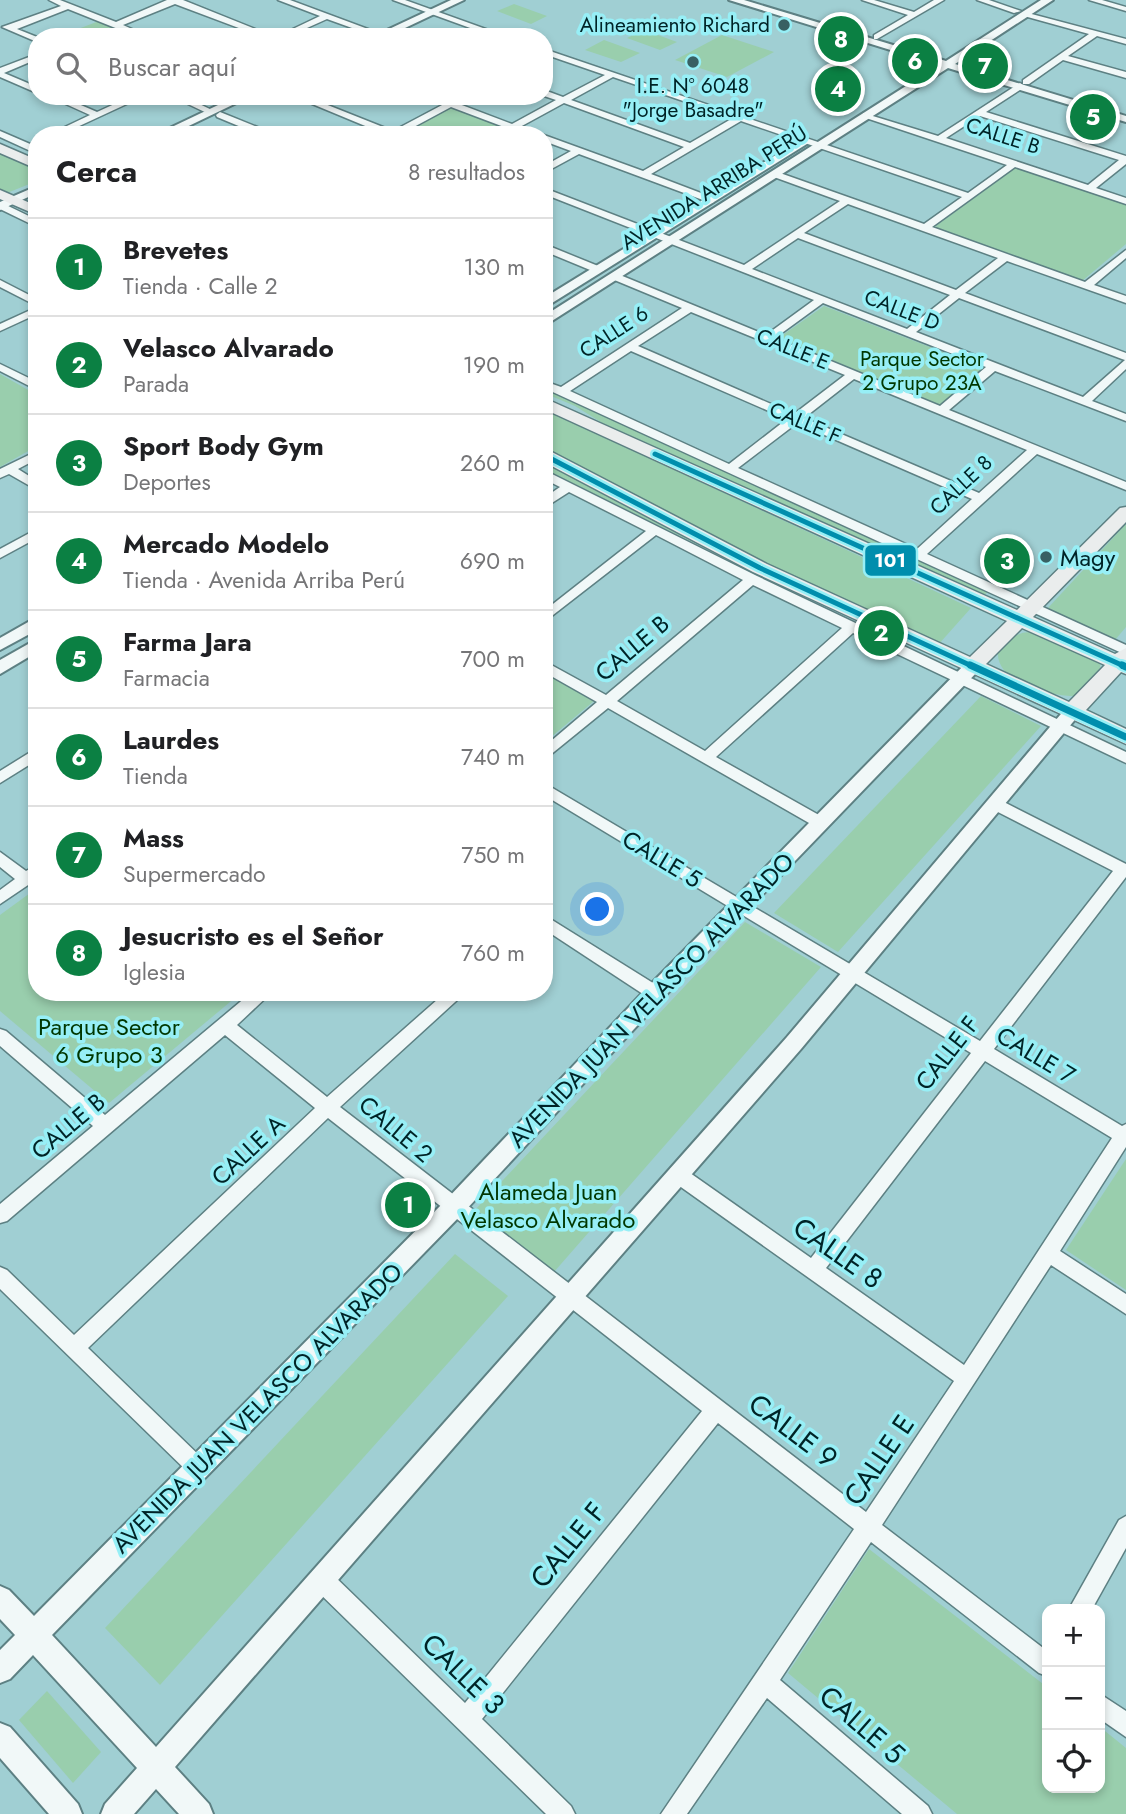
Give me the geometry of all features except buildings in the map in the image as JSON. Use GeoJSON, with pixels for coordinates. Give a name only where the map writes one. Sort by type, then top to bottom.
{"type":"FeatureCollection","features":[{"type":"Feature","properties":{"kind":"main road"},"geometry":{"type":"LineString","coordinates":[[0,148],[28,161]]}},
{"type":"Feature","properties":{"kind":"main road"},"geometry":{"type":"LineString","coordinates":[[6,205],[28,209]]}},
{"type":"Feature","properties":{"kind":"main road"},"geometry":{"type":"LineString","coordinates":[[553,407],[1124,659],[1067,719]]}},
{"type":"Feature","properties":{"kind":"main road"},"geometry":{"type":"LineString","coordinates":[[553,460],[967,672],[1067,719],[1126,737]]}},
{"type":"Feature","properties":{"kind":"main road","name":"AVENIDA JUAN VELASCO ALVARADO"},"geometry":{"type":"LineString","coordinates":[[967,672],[1126,512]]}},
{"type":"Feature","properties":{"kind":"street"},"geometry":{"type":"LineString","coordinates":[[53,0],[124,28]]}},
{"type":"Feature","properties":{"kind":"street"},"geometry":{"type":"LineString","coordinates":[[116,25],[175,0],[248,28]]}},
{"type":"Feature","properties":{"kind":"street"},"geometry":{"type":"LineString","coordinates":[[282,0],[361,28]]}},
{"type":"Feature","properties":{"kind":"street"},"geometry":{"type":"LineString","coordinates":[[397,0],[476,28]]}},
{"type":"Feature","properties":{"kind":"street"},"geometry":{"type":"LineString","coordinates":[[436,13],[459,0]]}},
{"type":"Feature","properties":{"kind":"street"},"geometry":{"type":"LineString","coordinates":[[401,28],[472,0]]}},
{"type":"Feature","properties":{"kind":"street"},"geometry":{"type":"LineString","coordinates":[[734,0],[1126,112]]}},
{"type":"Feature","properties":{"kind":"street"},"geometry":{"type":"LineString","coordinates":[[755,0],[945,61]]}},
{"type":"Feature","properties":{"kind":"street"},"geometry":{"type":"LineString","coordinates":[[866,0],[915,15]]}},
{"type":"Feature","properties":{"kind":"street"},"geometry":{"type":"LineString","coordinates":[[877,37],[940,0]]}},
{"type":"Feature","properties":{"kind":"street"},"geometry":{"type":"LineString","coordinates":[[981,0],[1126,42]]}},
{"type":"Feature","properties":{"kind":"street","name":"AVENIDA ARRIBA PERÚ"},"geometry":{"type":"LineString","coordinates":[[1022,12],[1034,0]]}},
{"type":"Feature","properties":{"kind":"street","name":"AVENIDA ARRIBA PERÚ"},"geometry":{"type":"LineString","coordinates":[[553,298],[599,270],[664,238],[776,175],[945,61],[1022,12],[1048,0]]}},
{"type":"Feature","properties":{"kind":"street"},"geometry":{"type":"LineString","coordinates":[[1093,0],[1126,9]]}},
{"type":"Feature","properties":{"kind":"street"},"geometry":{"type":"LineString","coordinates":[[9,29],[69,6]]}},
{"type":"Feature","properties":{"kind":"street"},"geometry":{"type":"LineString","coordinates":[[300,28],[327,16]]}},
{"type":"Feature","properties":{"kind":"street"},"geometry":{"type":"LineString","coordinates":[[0,25],[28,36]]}},
{"type":"Feature","properties":{"kind":"street"},"geometry":{"type":"LineString","coordinates":[[939,139],[1096,33]]}},
{"type":"Feature","properties":{"kind":"street"},"geometry":{"type":"LineString","coordinates":[[553,54],[968,196]]}},
{"type":"Feature","properties":{"kind":"street"},"geometry":{"type":"LineString","coordinates":[[1062,57],[1126,75]]}},
{"type":"Feature","properties":{"kind":"street"},"geometry":{"type":"LineString","coordinates":[[0,73],[28,61]]}},
{"type":"Feature","properties":{"kind":"street","name":"AVENIDA ARRIBA PERÚ"},"geometry":{"type":"LineString","coordinates":[[553,316],[616,277],[710,200],[945,61]]}},
{"type":"Feature","properties":{"kind":"street"},"geometry":{"type":"LineString","coordinates":[[0,73],[28,86]]}},
{"type":"Feature","properties":{"kind":"street"},"geometry":{"type":"LineString","coordinates":[[514,126],[613,74]]}},
{"type":"Feature","properties":{"kind":"street"},"geometry":{"type":"LineString","coordinates":[[1023,84],[1126,119]]}},
{"type":"Feature","properties":{"kind":"street"},"geometry":{"type":"LineString","coordinates":[[553,96],[692,147]]}},
{"type":"Feature","properties":{"kind":"street"},"geometry":{"type":"LineString","coordinates":[[73,105],[97,115]]}},
{"type":"Feature","properties":{"kind":"street"},"geometry":{"type":"LineString","coordinates":[[72,126],[120,105]]}},
{"type":"Feature","properties":{"kind":"street"},"geometry":{"type":"LineString","coordinates":[[196,105],[247,126]]}},
{"type":"Feature","properties":{"kind":"street"},"geometry":{"type":"LineString","coordinates":[[192,126],[230,105]]}},
{"type":"Feature","properties":{"kind":"street"},"geometry":{"type":"LineString","coordinates":[[183,126],[237,105]]}},
{"type":"Feature","properties":{"kind":"street"},"geometry":{"type":"LineString","coordinates":[[319,105],[370,126]]}},
{"type":"Feature","properties":{"kind":"street"},"geometry":{"type":"LineString","coordinates":[[409,126],[450,105]]}},
{"type":"Feature","properties":{"kind":"street"},"geometry":{"type":"LineString","coordinates":[[455,105],[509,126]]}},
{"type":"Feature","properties":{"kind":"street"},"geometry":{"type":"LineString","coordinates":[[979,113],[1126,159]]}},
{"type":"Feature","properties":{"kind":"street","name":"CALLE B"},"geometry":{"type":"LineString","coordinates":[[866,116],[1126,201]]}},
{"type":"Feature","properties":{"kind":"street"},"geometry":{"type":"LineString","coordinates":[[643,175],[740,118]]}},
{"type":"Feature","properties":{"kind":"street"},"geometry":{"type":"LineString","coordinates":[[0,134],[26,146]]}},
{"type":"Feature","properties":{"kind":"street"},"geometry":{"type":"LineString","coordinates":[[553,141],[710,200]]}},
{"type":"Feature","properties":{"kind":"street"},"geometry":{"type":"LineString","coordinates":[[553,165],[578,151]]}},
{"type":"Feature","properties":{"kind":"street"},"geometry":{"type":"LineString","coordinates":[[1089,188],[1126,159]]}},
{"type":"Feature","properties":{"kind":"street"},"geometry":{"type":"LineString","coordinates":[[925,228],[1014,164]]}},
{"type":"Feature","properties":{"kind":"street"},"geometry":{"type":"LineString","coordinates":[[776,175],[1126,300]]}},
{"type":"Feature","properties":{"kind":"street"},"geometry":{"type":"LineString","coordinates":[[6,205],[28,194]]}},
{"type":"Feature","properties":{"kind":"street","name":"CALLE D"},"geometry":{"type":"LineString","coordinates":[[553,195],[1126,418]]}},
{"type":"Feature","properties":{"kind":"street"},"geometry":{"type":"LineString","coordinates":[[6,205],[28,200]]}},
{"type":"Feature","properties":{"kind":"street"},"geometry":{"type":"LineString","coordinates":[[745,269],[847,200]]}},
{"type":"Feature","properties":{"kind":"street"},"geometry":{"type":"LineString","coordinates":[[6,205],[28,218]]}},
{"type":"Feature","properties":{"kind":"street"},"geometry":{"type":"LineString","coordinates":[[797,234],[1126,357]]}},
{"type":"Feature","properties":{"kind":"street"},"geometry":{"type":"LineString","coordinates":[[553,251],[599,270]]}},
{"type":"Feature","properties":{"kind":"street"},"geometry":{"type":"LineString","coordinates":[[1086,286],[1126,253]]}},
{"type":"Feature","properties":{"kind":"street"},"geometry":{"type":"LineString","coordinates":[[908,333],[1005,257]]}},
{"type":"Feature","properties":{"kind":"street","name":"CALLE E"},"geometry":{"type":"LineString","coordinates":[[616,277],[1126,486]]}},
{"type":"Feature","properties":{"kind":"street"},"geometry":{"type":"LineString","coordinates":[[0,283],[28,298]]}},
{"type":"Feature","properties":{"kind":"street"},"geometry":{"type":"LineString","coordinates":[[767,339],[822,299]]}},
{"type":"Feature","properties":{"kind":"street","name":"CALLE 6"},"geometry":{"type":"LineString","coordinates":[[561,392],[691,307]]}},
{"type":"Feature","properties":{"kind":"street"},"geometry":{"type":"LineString","coordinates":[[0,328],[28,314]]}},
{"type":"Feature","properties":{"kind":"street","name":"CALLE F"},"geometry":{"type":"LineString","coordinates":[[630,347],[980,498]]}},
{"type":"Feature","properties":{"kind":"street"},"geometry":{"type":"LineString","coordinates":[[1084,402],[1126,363]]}},
{"type":"Feature","properties":{"kind":"street"},"geometry":{"type":"LineString","coordinates":[[0,366],[28,380]]}},
{"type":"Feature","properties":{"kind":"street"},"geometry":{"type":"LineString","coordinates":[[942,411],[994,366]]}},
{"type":"Feature","properties":{"kind":"street"},"geometry":{"type":"LineString","coordinates":[[731,468],[853,374]]}},
{"type":"Feature","properties":{"kind":"street"},"geometry":{"type":"LineString","coordinates":[[553,388],[918,555],[1024,613]]}},
{"type":"Feature","properties":{"kind":"street","name":"CALLE 8"},"geometry":{"type":"LineString","coordinates":[[918,555],[1035,449]]}},
{"type":"Feature","properties":{"kind":"street"},"geometry":{"type":"LineString","coordinates":[[5,472],[28,459]]}},
{"type":"Feature","properties":{"kind":"street"},"geometry":{"type":"LineString","coordinates":[[5,472],[28,482]]}},
{"type":"Feature","properties":{"kind":"street"},"geometry":{"type":"LineString","coordinates":[[553,478],[752,579],[852,626],[967,672]]}},
{"type":"Feature","properties":{"kind":"street"},"geometry":{"type":"LineString","coordinates":[[553,498],[569,486]]}},
{"type":"Feature","properties":{"kind":"street"},"geometry":{"type":"LineString","coordinates":[[553,611],[655,530]]}},
{"type":"Feature","properties":{"kind":"street"},"geometry":{"type":"LineString","coordinates":[[0,554],[28,538]]}},
{"type":"Feature","properties":{"kind":"street","name":"CALLE B"},"geometry":{"type":"LineString","coordinates":[[553,747],[752,579]]}},
{"type":"Feature","properties":{"kind":"street"},"geometry":{"type":"LineString","coordinates":[[706,758],[852,626]]}},
{"type":"Feature","properties":{"kind":"street"},"geometry":{"type":"LineString","coordinates":[[0,645],[28,628]]}},
{"type":"Feature","properties":{"kind":"street"},"geometry":{"type":"LineString","coordinates":[[0,668],[28,650]]}},
{"type":"Feature","properties":{"kind":"street"},"geometry":{"type":"LineString","coordinates":[[553,671],[821,823]]}},
{"type":"Feature","properties":{"kind":"street","name":"AVENIDA JUAN VELASCO ALVARADO"},"geometry":{"type":"LineString","coordinates":[[0,1669],[454,1208],[655,993],[967,672]]}},
{"type":"Feature","properties":{"kind":"street"},"geometry":{"type":"LineString","coordinates":[[115,1814],[793,1043],[1067,719],[1126,758]]}},
{"type":"Feature","properties":{"kind":"street"},"geometry":{"type":"LineString","coordinates":[[0,778],[28,759]]}},
{"type":"Feature","properties":{"kind":"street","name":"CALLE 5"},"geometry":{"type":"LineString","coordinates":[[553,793],[851,972]]}},
{"type":"Feature","properties":{"kind":"street"},"geometry":{"type":"LineString","coordinates":[[995,804],[1124,870]]}},
{"type":"Feature","properties":{"kind":"street"},"geometry":{"type":"LineString","coordinates":[[0,858],[28,873]]}},
{"type":"Feature","properties":{"kind":"street","name":"CALLE F"},"geometry":{"type":"LineString","coordinates":[[813,1269],[1124,870]]}},
{"type":"Feature","properties":{"kind":"street"},"geometry":{"type":"LineString","coordinates":[[0,898],[28,877]]}},
{"type":"Feature","properties":{"kind":"street"},"geometry":{"type":"LineString","coordinates":[[553,927],[655,993]]}},
{"type":"Feature","properties":{"kind":"street","name":"CALLE 7"},"geometry":{"type":"LineString","coordinates":[[851,972],[1125,1134]]}},
{"type":"Feature","properties":{"kind":"street","name":"CALLE B"},"geometry":{"type":"LineString","coordinates":[[0,1215],[253,1001]]}},
{"type":"Feature","properties":{"kind":"street","name":"CALLE A"},"geometry":{"type":"LineString","coordinates":[[74,1348],[329,1106],[448,1001]]}},
{"type":"Feature","properties":{"kind":"street","name":"CALLE 2"},"geometry":{"type":"LineString","coordinates":[[225,1025],[569,1297]]}},
{"type":"Feature","properties":{"kind":"street"},"geometry":{"type":"LineString","coordinates":[[2,1040],[105,1126]]}},
{"type":"Feature","properties":{"kind":"street","name":"CALLE E"},"geometry":{"type":"LineString","coordinates":[[673,1814],[765,1682],[967,1379],[1125,1134]]}},
{"type":"Feature","properties":{"kind":"street","name":"CALLE 8"},"geometry":{"type":"LineString","coordinates":[[677,1174],[967,1379]]}},
{"type":"Feature","properties":{"kind":"street"},"geometry":{"type":"LineString","coordinates":[[1048,1253],[1126,1305]]}},
{"type":"Feature","properties":{"kind":"street"},"geometry":{"type":"LineString","coordinates":[[0,1276],[198,1468]]}},
{"type":"Feature","properties":{"kind":"street","name":"CALLE 9"},"geometry":{"type":"LineString","coordinates":[[569,1297],[869,1525],[1042,1661]]}},
{"type":"Feature","properties":{"kind":"street","name":"CALLE F"},"geometry":{"type":"LineString","coordinates":[[467,1719],[716,1410]]}},
{"type":"Feature","properties":{"kind":"street"},"geometry":{"type":"LineString","coordinates":[[1083,1604],[1126,1527]]}},
{"type":"Feature","properties":{"kind":"street","name":"CALLE 3"},"geometry":{"type":"LineString","coordinates":[[321,1579],[563,1814]]}},
{"type":"Feature","properties":{"kind":"street"},"geometry":{"type":"LineString","coordinates":[[0,1599],[199,1814]]}},
{"type":"Feature","properties":{"kind":"street","name":"CALLE 5"},"geometry":{"type":"LineString","coordinates":[[765,1682],[920,1814]]}},
{"type":"Feature","properties":{"kind":"street"},"geometry":{"type":"LineString","coordinates":[[1105,1709],[1126,1726]]}},
{"type":"Feature","properties":{"kind":"street"},"geometry":{"type":"LineString","coordinates":[[0,1737],[68,1814]]}},
{"type":"Feature","properties":{"kind":"green space"},"geometry":{"type":"Polygon","coordinates":[[[514,4],[547,16],[531,24],[497,11],[514,4]]]}},
{"type":"Feature","properties":{"kind":"green space"},"geometry":{"type":"Polygon","coordinates":[[[99,21],[117,28],[81,28],[99,21]]]}},
{"type":"Feature","properties":{"kind":"green space"},"geometry":{"type":"Polygon","coordinates":[[[644,30],[677,42],[660,50],[627,38],[644,30]]]}},
{"type":"Feature","properties":{"kind":"green space"},"geometry":{"type":"Polygon","coordinates":[[[722,35],[774,52],[727,77],[675,60],[722,35]]]}},
{"type":"Feature","properties":{"kind":"green space"},"geometry":{"type":"Polygon","coordinates":[[[604,40],[640,53],[621,62],[585,50],[604,40]]]}},
{"type":"Feature","properties":{"kind":"green space"},"geometry":{"type":"Polygon","coordinates":[[[452,107],[502,126],[415,126],[452,107]]]}},
{"type":"Feature","properties":{"kind":"green space"},"geometry":{"type":"Polygon","coordinates":[[[0,151],[28,164],[28,185],[7,193],[0,190],[0,151]]]}},
{"type":"Feature","properties":{"kind":"green space"},"geometry":{"type":"Polygon","coordinates":[[[1015,168],[1126,205],[1126,244],[1082,281],[933,228],[1015,168]]]}},
{"type":"Feature","properties":{"kind":"green space","name":"Parque Sector 2 Grupo 23A"},"geometry":{"type":"Polygon","coordinates":[[[824,306],[984,368],[940,406],[777,339],[824,306]]]}},
{"type":"Feature","properties":{"kind":"green space"},"geometry":{"type":"Polygon","coordinates":[[[0,374],[28,390],[28,451],[0,467],[0,374]]]}},
{"type":"Feature","properties":{"kind":"green space"},"geometry":{"type":"Polygon","coordinates":[[[553,392],[988,592],[980,598],[604,424],[575,406],[553,397],[553,392]]]}},
{"type":"Feature","properties":{"kind":"green space"},"geometry":{"type":"Polygon","coordinates":[[[553,413],[971,608],[938,645],[765,565],[553,454],[553,413]]]}},
{"type":"Feature","properties":{"kind":"green space"},"geometry":{"type":"Polygon","coordinates":[[[553,466],[771,581],[553,473],[553,466]]]}},
{"type":"Feature","properties":{"kind":"green space"},"geometry":{"type":"Polygon","coordinates":[[[1126,524],[1126,627],[1115,640],[1047,609],[1126,524]]]}},
{"type":"Feature","properties":{"kind":"green space"},"geometry":{"type":"Polygon","coordinates":[[[1035,632],[1090,655],[1100,664],[1101,672],[1079,696],[1041,691],[1015,680],[1005,672],[999,662],[998,650],[1014,636],[1035,632]]]}},
{"type":"Feature","properties":{"kind":"green space"},"geometry":{"type":"Polygon","coordinates":[[[553,678],[594,701],[553,735],[553,678]]]}},
{"type":"Feature","properties":{"kind":"green space"},"geometry":{"type":"Polygon","coordinates":[[[981,696],[1041,726],[838,952],[774,913],[981,696]]]}},
{"type":"Feature","properties":{"kind":"green space","name":"Parque Sector 6 Grupo 3"},"geometry":{"type":"Polygon","coordinates":[[[28,895],[28,1001],[231,1001],[109,1103],[0,1011],[0,915],[28,895]]]}},
{"type":"Feature","properties":{"kind":"green space","name":"Alameda Juan Velasco Alvarado"},"geometry":{"type":"Polygon","coordinates":[[[745,922],[821,967],[554,1272],[474,1211],[745,922]]]}},
{"type":"Feature","properties":{"kind":"green space"},"geometry":{"type":"Polygon","coordinates":[[[1126,1159],[1126,1290],[1066,1250],[1126,1159]]]}},
{"type":"Feature","properties":{"kind":"green space","name":"Alameda Juan Velasco Alvarado"},"geometry":{"type":"Polygon","coordinates":[[[455,1254],[508,1296],[160,1685],[105,1628],[455,1254]]]}},
{"type":"Feature","properties":{"kind":"green space"},"geometry":{"type":"Polygon","coordinates":[[[869,1549],[1042,1683],[1042,1793],[1105,1793],[1105,1731],[1126,1748],[1126,1814],[957,1814],[788,1673],[869,1549]]]}},
{"type":"Feature","properties":{"kind":"green space"},"geometry":{"type":"Polygon","coordinates":[[[47,1691],[101,1752],[73,1783],[19,1720],[47,1691]]]}},
{"type":"Feature","properties":{"kind":"transit line","name":"101"},"geometry":{"type":"LineString","coordinates":[[655,454],[1126,667]]}},
{"type":"Feature","properties":{"kind":"transit line","name":"101"},"geometry":{"type":"LineString","coordinates":[[553,460],[760,568],[1126,737]]}},
{"type":"Feature","properties":{"kind":"place","name":"Alineamiento Richard"},"geometry":{"type":"Point","coordinates":[784,25]}},
{"type":"Feature","properties":{"kind":"place","name":"Jesucristo es el Señor"},"geometry":{"type":"Point","coordinates":[841,39]}},
{"type":"Feature","properties":{"kind":"place","name":"Laurdes"},"geometry":{"type":"Point","coordinates":[915,61]}},
{"type":"Feature","properties":{"kind":"place","name":"I.E. N° 6048 \"Jorge Basadre\""},"geometry":{"type":"Point","coordinates":[693,62]}},
{"type":"Feature","properties":{"kind":"place","name":"Mass"},"geometry":{"type":"Point","coordinates":[985,66]}},
{"type":"Feature","properties":{"kind":"place","name":"Mercado Modelo"},"geometry":{"type":"Point","coordinates":[838,89]}},
{"type":"Feature","properties":{"kind":"place","name":"Farma Jara"},"geometry":{"type":"Point","coordinates":[1093,117]}},
{"type":"Feature","properties":{"kind":"place","name":"Magy"},"geometry":{"type":"Point","coordinates":[1046,557]}},
{"type":"Feature","properties":{"kind":"place","name":"Sport Body Gym"},"geometry":{"type":"Point","coordinates":[1007,561]}},
{"type":"Feature","properties":{"kind":"place","name":"Velasco Alvarado"},"geometry":{"type":"Point","coordinates":[881,633]}},
{"type":"Feature","properties":{"kind":"place","name":"Brevetes"},"geometry":{"type":"Point","coordinates":[408,1205]}}]}
